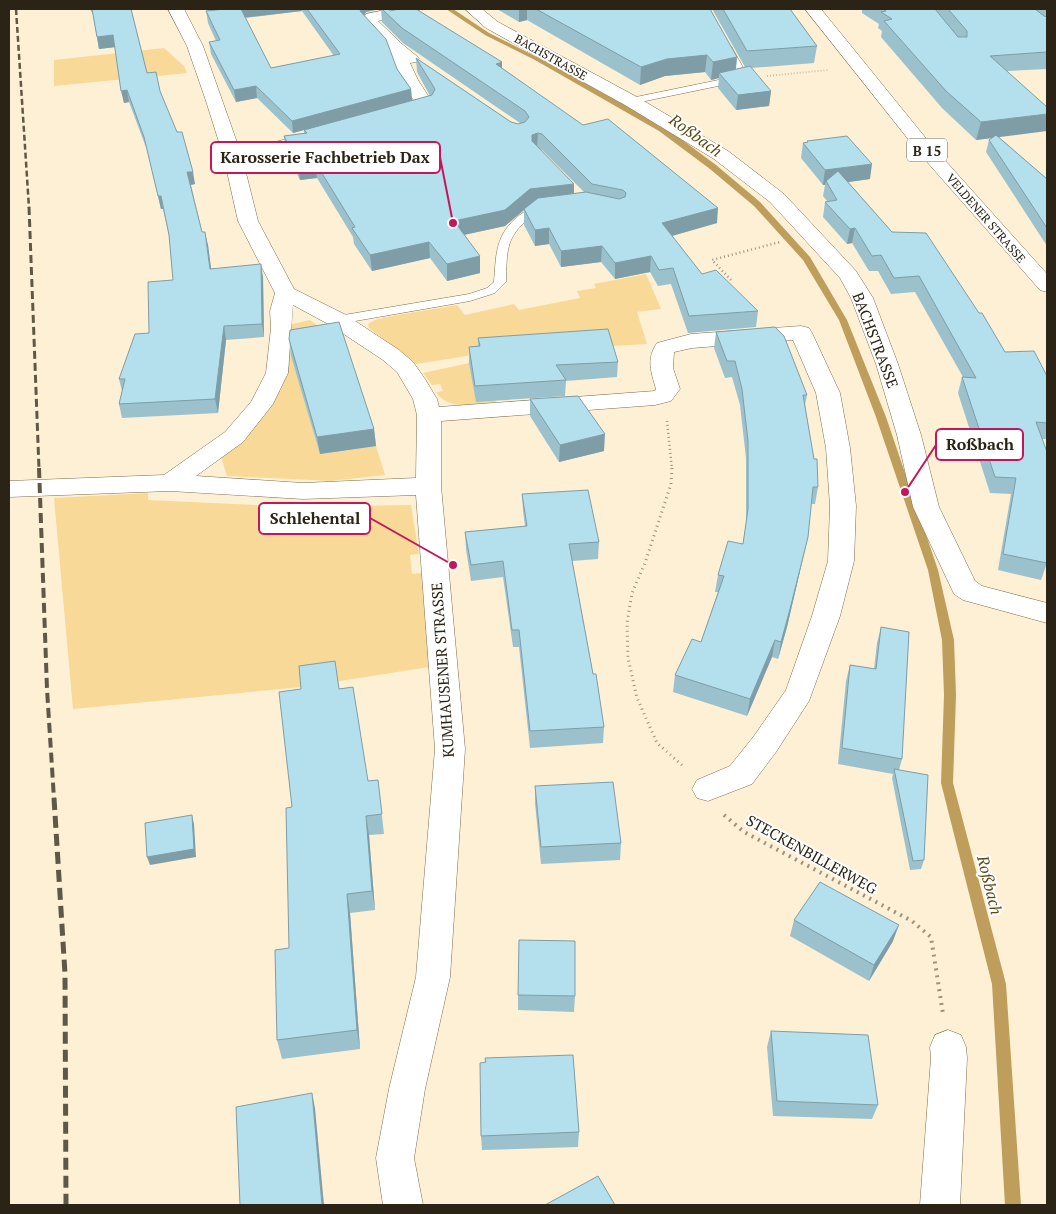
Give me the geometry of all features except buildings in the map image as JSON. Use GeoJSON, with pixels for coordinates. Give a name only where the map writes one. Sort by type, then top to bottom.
{"type":"FeatureCollection","features":[{"type":"Feature","properties":{"kind":"street"},"geometry":{"type":"LineString","coordinates":[[170,483],[234,438],[261,404],[276,373],[282,328],[281,311],[286,293],[248,221],[233,158],[197,53],[176,9]]}},
{"type":"Feature","properties":{"kind":"street","name":"BACHSTRASSE"},"geometry":{"type":"LineString","coordinates":[[473,9],[492,25],[631,101],[721,155],[777,198],[849,275],[862,298],[887,364],[909,435],[926,507],[964,586],[973,593],[1047,613]]}},
{"type":"Feature","properties":{"kind":"street","name":"VELDENER STRASSE"},"geometry":{"type":"LineString","coordinates":[[813,9],[858,67],[994,229],[1047,286]]}},
{"type":"Feature","properties":{"kind":"street"},"geometry":{"type":"LineString","coordinates":[[393,13],[372,17],[370,21],[396,48],[427,69]]}},
{"type":"Feature","properties":{"kind":"street"},"geometry":{"type":"LineString","coordinates":[[380,118],[433,103],[410,80],[396,48]]}},
{"type":"Feature","properties":{"kind":"street"},"geometry":{"type":"LineString","coordinates":[[233,158],[334,132]]}},
{"type":"Feature","properties":{"kind":"street","name":"KUMHAUSENER STRASSE"},"geometry":{"type":"LineString","coordinates":[[286,293],[338,320],[383,349],[405,367],[425,400],[429,415],[428,486],[450,749],[433,977],[407,1089],[395,1158],[403,1205]]}},
{"type":"Feature","properties":{"kind":"street"},"geometry":{"type":"LineString","coordinates":[[429,415],[655,398],[663,396],[668,389],[660,355],[665,348],[691,341],[801,333],[828,393],[838,448],[843,506],[841,561],[826,616],[799,693],[765,744],[741,775],[708,789]]}},
{"type":"Feature","properties":{"kind":"street"},"geometry":{"type":"LineString","coordinates":[[9,488],[170,483],[303,492],[428,486]]}},
{"type":"Feature","properties":{"kind":"street"},"geometry":{"type":"LineString","coordinates":[[940,1205],[949,1058],[948,1047]]}},
{"type":"Feature","properties":{"kind":"lane"},"geometry":{"type":"LineString","coordinates":[[631,101],[744,78],[720,35]]}},
{"type":"Feature","properties":{"kind":"lane"},"geometry":{"type":"LineString","coordinates":[[338,320],[489,292],[500,282],[503,240],[512,226],[534,209],[552,207]]}},
{"type":"Feature","properties":{"kind":"path"},"geometry":{"type":"LineString","coordinates":[[744,78],[858,67]]}},
{"type":"Feature","properties":{"kind":"path"},"geometry":{"type":"LineString","coordinates":[[731,280],[712,260],[781,242]]}},
{"type":"Feature","properties":{"kind":"path","name":"STECKENBILLERWEG"},"geometry":{"type":"LineString","coordinates":[[663,396],[672,462],[670,484],[645,562],[632,593],[627,623],[628,658],[637,698],[657,743],[708,789],[717,809],[744,832],[912,921],[931,937],[948,1047]]}},
{"type":"Feature","properties":{"kind":"shaded area"},"geometry":{"type":"Polygon","coordinates":[[[164,48],[184,66],[187,73],[54,86],[54,60],[164,48]]]}},
{"type":"Feature","properties":{"kind":"shaded area"},"geometry":{"type":"Polygon","coordinates":[[[646,274],[661,309],[637,312],[647,344],[479,354],[416,364],[369,328],[368,324],[386,317],[457,305],[465,315],[514,304],[519,310],[580,298],[577,291],[596,288],[594,284],[646,274]]]}},
{"type":"Feature","properties":{"kind":"shaded area"},"geometry":{"type":"Polygon","coordinates":[[[310,320],[324,330],[289,347],[320,454],[376,446],[385,475],[331,481],[227,476],[221,457],[264,416],[280,388],[288,325],[310,320]]]}},
{"type":"Feature","properties":{"kind":"shaded area"},"geometry":{"type":"Polygon","coordinates":[[[469,363],[495,397],[496,403],[464,405],[448,402],[436,392],[443,391],[440,384],[432,385],[423,373],[469,363]]]}},
{"type":"Feature","properties":{"kind":"shaded area"},"geometry":{"type":"Polygon","coordinates":[[[148,493],[148,500],[299,507],[411,505],[419,554],[410,555],[412,574],[422,573],[429,667],[302,687],[73,709],[54,498],[148,493]]]}},
{"type":"Feature","properties":{"kind":"waterway","name":"Roßbach"},"geometry":{"type":"LineString","coordinates":[[449,9],[487,34],[537,59],[662,129],[713,167],[757,204],[807,259],[843,320],[881,417],[933,570],[948,640],[950,695],[947,783],[999,984],[1013,1205]]}},
{"type":"Feature","properties":{"kind":"railway"},"geometry":{"type":"LineString","coordinates":[[16,9],[29,208]]}},
{"type":"Feature","properties":{"kind":"railway"},"geometry":{"type":"LineString","coordinates":[[29,207],[39,469]]}},
{"type":"Feature","properties":{"kind":"railway"},"geometry":{"type":"LineString","coordinates":[[39,468],[47,689],[54,799]]}},
{"type":"Feature","properties":{"kind":"railway"},"geometry":{"type":"LineString","coordinates":[[54,798],[65,974],[66,1205]]}},
{"type":"Feature","properties":{"kind":"place","name":"Karosserie Fachbetrieb Dax"},"geometry":{"type":"Point","coordinates":[453,223]}},
{"type":"Feature","properties":{"kind":"place","name":"Roßbach"},"geometry":{"type":"Point","coordinates":[905,492]}},
{"type":"Feature","properties":{"kind":"place","name":"Schlehental"},"geometry":{"type":"Point","coordinates":[453,565]}}]}
